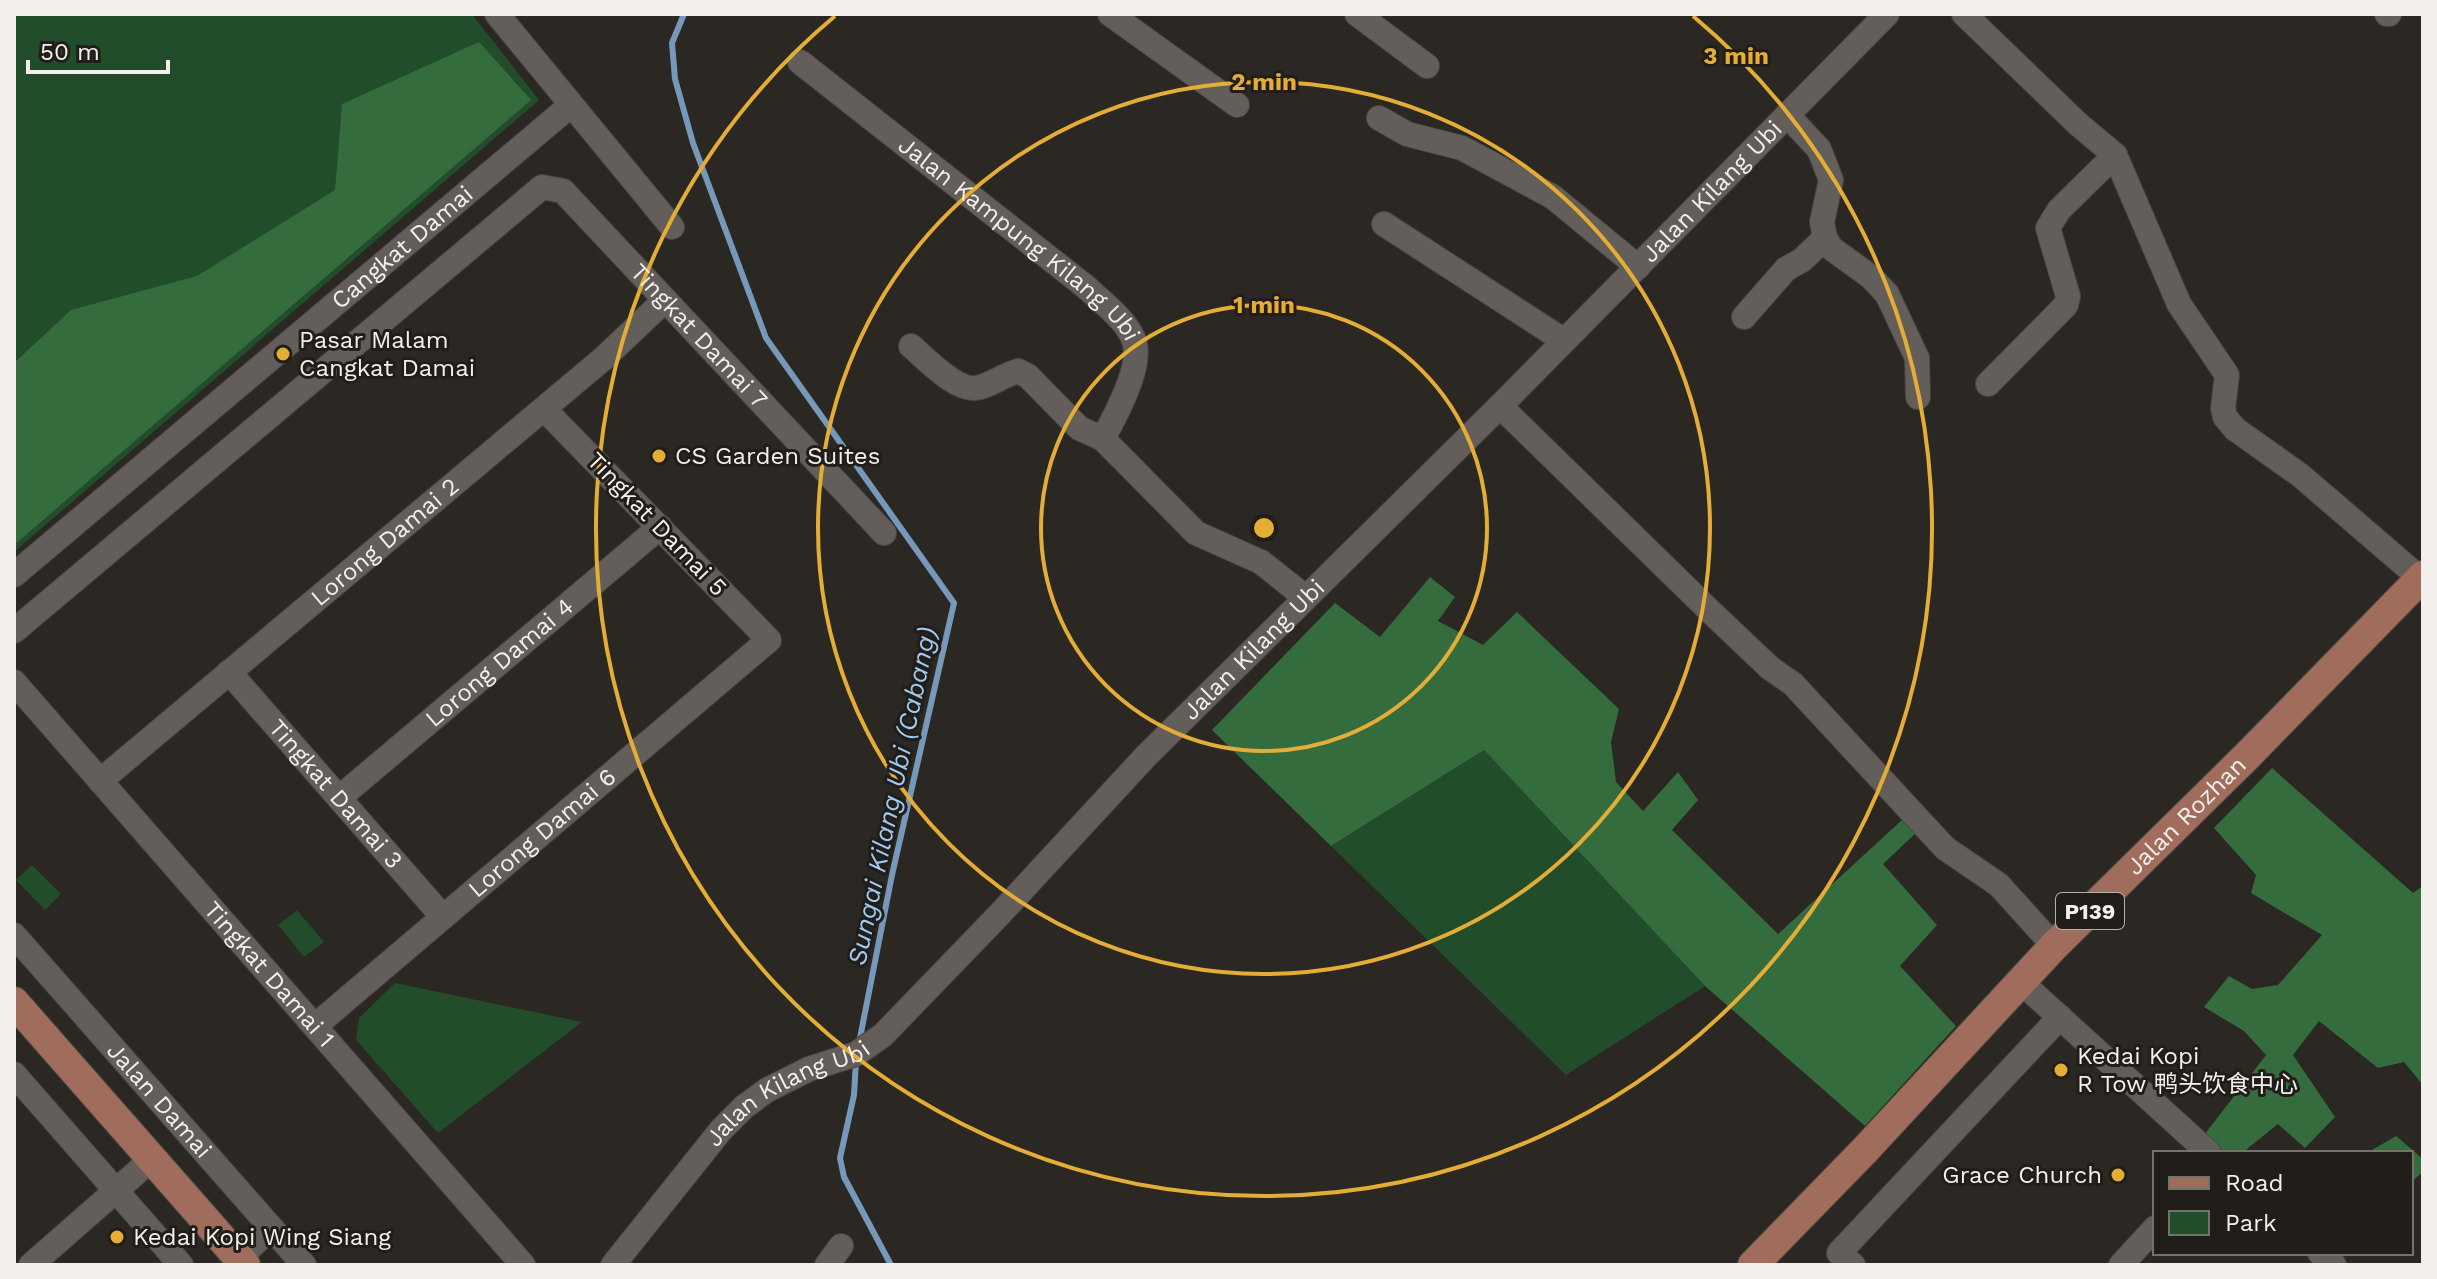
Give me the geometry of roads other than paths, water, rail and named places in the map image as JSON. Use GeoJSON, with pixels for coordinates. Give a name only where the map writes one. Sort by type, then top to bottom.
{"type":"FeatureCollection","features":[{"type":"Feature","properties":{"kind":"main road","name":"Jalan Rozhan"},"geometry":{"type":"LineString","coordinates":[[1753,1265],[2054,946],[2422,578]]}},
{"type":"Feature","properties":{"kind":"main road","name":"Jalan Damai"},"geometry":{"type":"LineString","coordinates":[[14,1002],[242,1262]]}},
{"type":"Feature","properties":{"kind":"street"},"geometry":{"type":"LineString","coordinates":[[497,14],[672,227]]}},
{"type":"Feature","properties":{"kind":"street"},"geometry":{"type":"LineString","coordinates":[[1110,14],[1237,105]]}},
{"type":"Feature","properties":{"kind":"street"},"geometry":{"type":"LineString","coordinates":[[1357,14],[1427,66]]}},
{"type":"Feature","properties":{"kind":"street","name":"Jalan Kilang Ubi"},"geometry":{"type":"LineString","coordinates":[[613,1265],[721,1130],[744,1107],[767,1090],[809,1069],[856,1054],[883,1035],[1146,756],[1500,406],[1887,14]]}},
{"type":"Feature","properties":{"kind":"street"},"geometry":{"type":"LineString","coordinates":[[1964,14],[2078,124],[2115,155],[2179,304],[2227,375],[2223,408],[2225,417],[2235,429],[2300,475],[2422,578]]}},
{"type":"Feature","properties":{"kind":"street","name":"Jalan Kampung Kilang Ubi"},"geometry":{"type":"LineString","coordinates":[[800,62],[1086,287],[1125,325],[1135,341],[1135,366],[1103,439]]}},
{"type":"Feature","properties":{"kind":"street","name":"Cangkat Damai"},"geometry":{"type":"LineString","coordinates":[[14,575],[571,105]]}},
{"type":"Feature","properties":{"kind":"street"},"geometry":{"type":"LineString","coordinates":[[1787,115],[1819,149],[1831,180],[1822,222],[1825,238],[1831,248],[1871,277],[1887,294],[1917,358],[1918,397]]}},
{"type":"Feature","properties":{"kind":"street"},"geometry":{"type":"LineString","coordinates":[[1379,118],[1407,134],[1462,148],[1553,197],[1638,267]]}},
{"type":"Feature","properties":{"kind":"street"},"geometry":{"type":"LineString","coordinates":[[1988,384],[2066,305],[2068,296],[2048,228],[2059,210],[2115,155]]}},
{"type":"Feature","properties":{"kind":"street","name":"Cangkat Damai"},"geometry":{"type":"LineString","coordinates":[[14,631],[542,187]]}},
{"type":"Feature","properties":{"kind":"street","name":"Tingkat Damai 7"},"geometry":{"type":"LineString","coordinates":[[542,187],[563,191],[884,533]]}},
{"type":"Feature","properties":{"kind":"street"},"geometry":{"type":"LineString","coordinates":[[1384,224],[1563,340]]}},
{"type":"Feature","properties":{"kind":"street"},"geometry":{"type":"LineString","coordinates":[[1744,317],[1786,269],[1802,260],[1825,238]]}},
{"type":"Feature","properties":{"kind":"street","name":"Lorong Damai 2"},"geometry":{"type":"LineString","coordinates":[[100,781],[604,358],[665,300]]}},
{"type":"Feature","properties":{"kind":"street"},"geometry":{"type":"LineString","coordinates":[[911,346],[955,382],[966,387],[976,388],[1018,371],[1028,376],[1079,428],[1103,439],[1196,533],[1261,562],[1305,597]]}},
{"type":"Feature","properties":{"kind":"street"},"geometry":{"type":"LineString","coordinates":[[1500,406],[1712,613],[1770,668],[1793,684],[1945,848],[1999,885],[2054,946]]}},
{"type":"Feature","properties":{"kind":"street","name":"Tingkat Damai 5"},"geometry":{"type":"LineString","coordinates":[[544,409],[769,640]]}},
{"type":"Feature","properties":{"kind":"street","name":"Lorong Damai 4"},"geometry":{"type":"LineString","coordinates":[[339,798],[660,527]]}},
{"type":"Feature","properties":{"kind":"street","name":"Lorong Damai 6"},"geometry":{"type":"LineString","coordinates":[[315,1026],[769,640]]}},
{"type":"Feature","properties":{"kind":"street","name":"Tingkat Damai 3"},"geometry":{"type":"LineString","coordinates":[[229,672],[443,917]]}},
{"type":"Feature","properties":{"kind":"street","name":"Tingkat Damai 1"},"geometry":{"type":"LineString","coordinates":[[14,682],[523,1265]]}},
{"type":"Feature","properties":{"kind":"street","name":"Jalan Damai"},"geometry":{"type":"LineString","coordinates":[[14,935],[304,1265]]}},
{"type":"Feature","properties":{"kind":"street"},"geometry":{"type":"LineString","coordinates":[[2021,982],[2207,1151]]}},
{"type":"Feature","properties":{"kind":"street"},"geometry":{"type":"LineString","coordinates":[[1853,1265],[1839,1253],[2060,1017]]}},
{"type":"Feature","properties":{"kind":"street"},"geometry":{"type":"LineString","coordinates":[[14,1074],[181,1265]]}},
{"type":"Feature","properties":{"kind":"street"},"geometry":{"type":"LineString","coordinates":[[31,1265],[152,1159]]}},
{"type":"Feature","properties":{"kind":"street"},"geometry":{"type":"LineString","coordinates":[[242,1262],[271,1228]]}},
{"type":"Feature","properties":{"kind":"street"},"geometry":{"type":"LineString","coordinates":[[2121,1265],[2153,1230]]}},
{"type":"Feature","properties":{"kind":"waterway","name":"Sungai Kilang Ubi (Cabang)"},"geometry":{"type":"LineString","coordinates":[[684,14],[672,43],[675,79],[693,143],[766,338],[954,603],[892,875],[859,1043]]}},
{"type":"Feature","properties":{"kind":"waterway","name":"Sungai Kilang Ubi (Cabang)"},"geometry":{"type":"LineString","coordinates":[[856,1061],[854,1095],[840,1158],[844,1177],[891,1265]]}},
{"type":"Feature","properties":{"kind":"place","name":"Pasar Malam Cangkat Damai"},"geometry":{"type":"Point","coordinates":[283,354]}},
{"type":"Feature","properties":{"kind":"place","name":"CS Garden Suites"},"geometry":{"type":"Point","coordinates":[659,456]}},
{"type":"Feature","properties":{"kind":"place","name":"Kedai Kopi R Tow 鸭头饮食中心"},"geometry":{"type":"Point","coordinates":[2061,1070]}},
{"type":"Feature","properties":{"kind":"place","name":"Grace Church"},"geometry":{"type":"Point","coordinates":[2118,1175]}},
{"type":"Feature","properties":{"kind":"place","name":"Kedai Kopi Wing Siang"},"geometry":{"type":"Point","coordinates":[117,1237]}}]}
